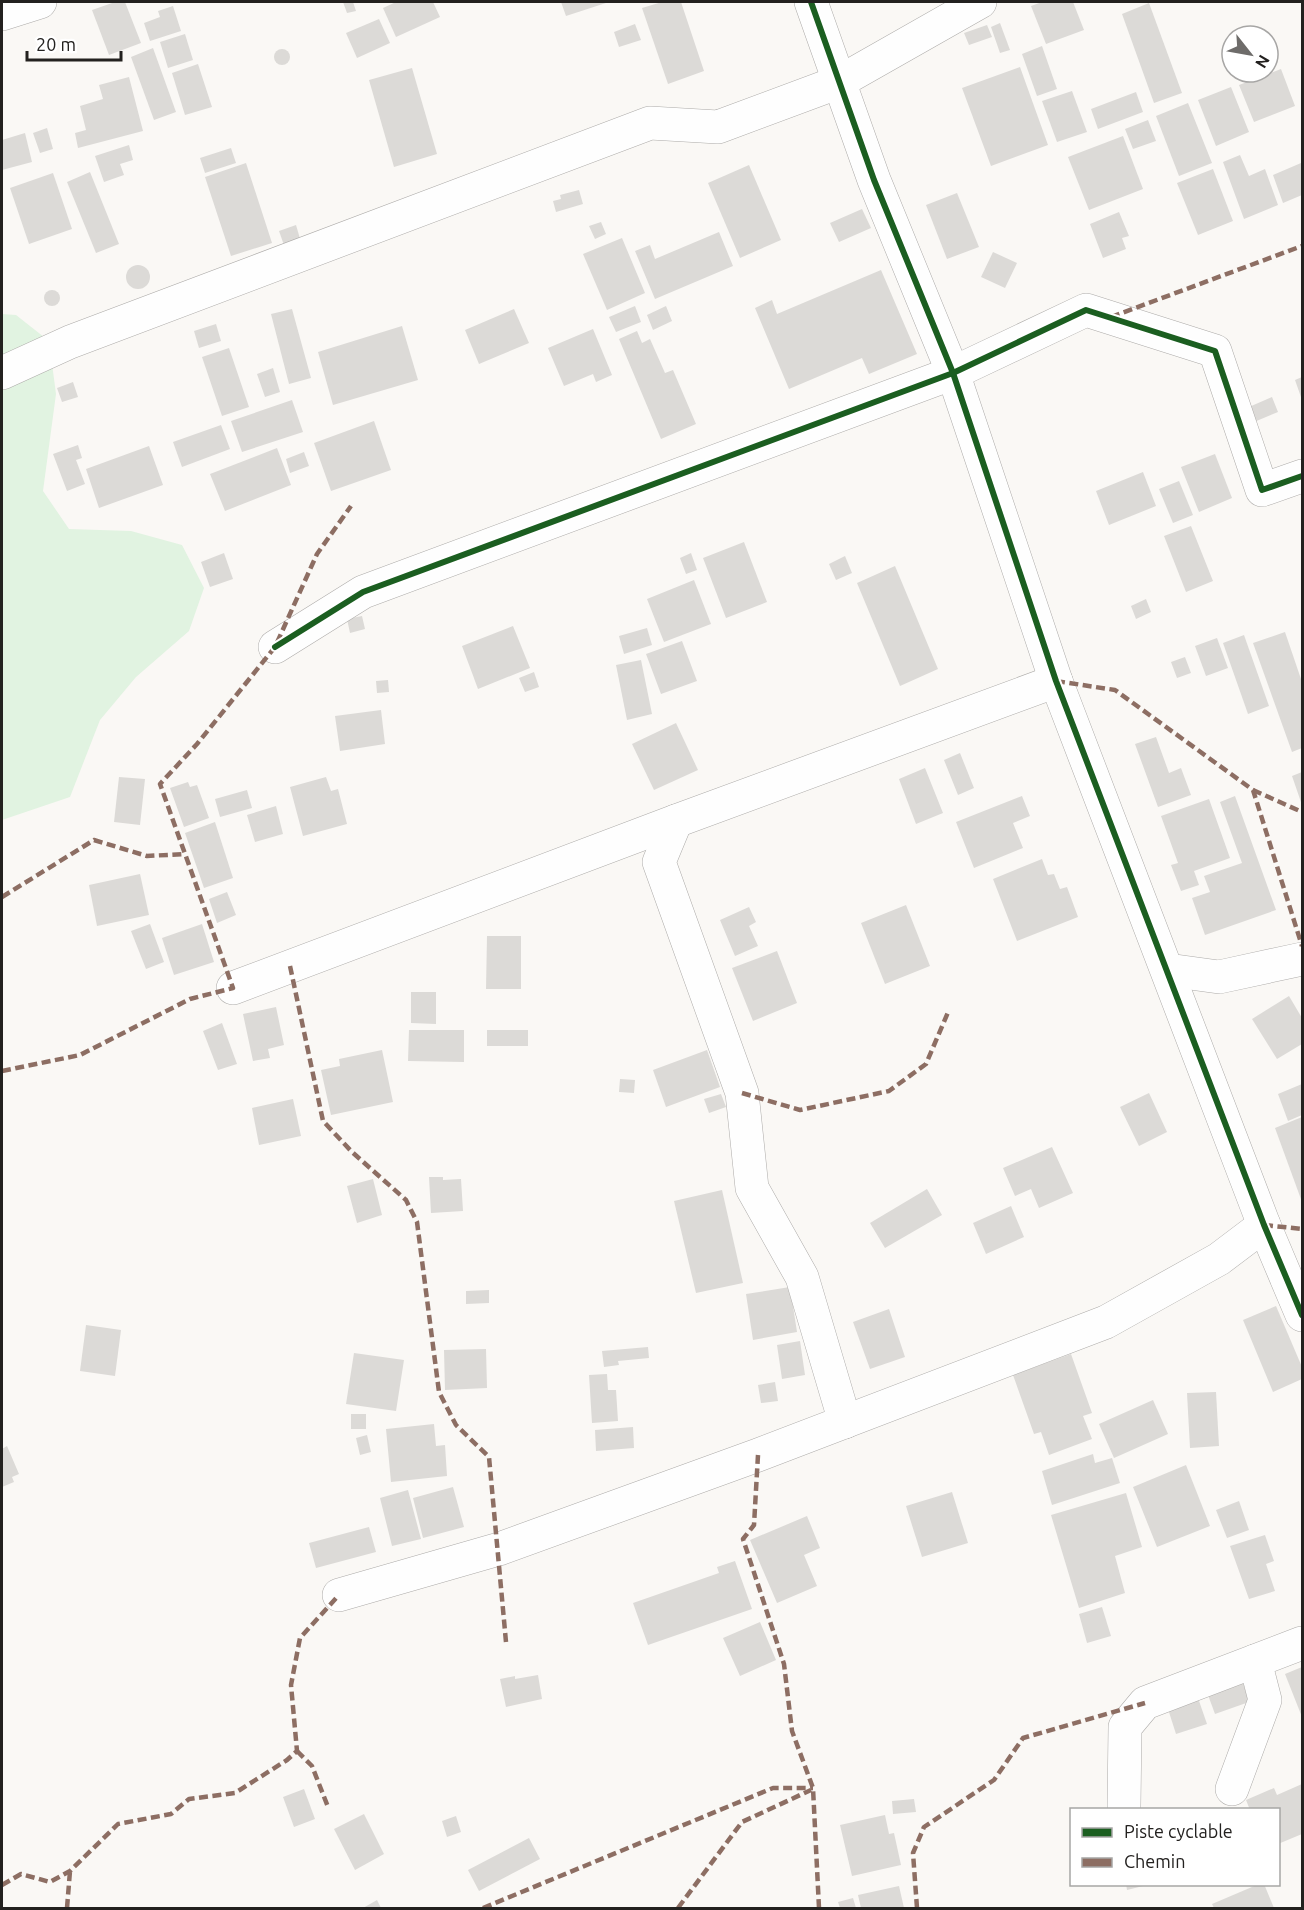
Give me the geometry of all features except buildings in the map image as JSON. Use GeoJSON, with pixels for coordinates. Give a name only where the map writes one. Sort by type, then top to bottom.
{"type":"FeatureCollection","features":[{"type":"Feature","properties":{"kind":"street"},"geometry":{"type":"LineString","coordinates":[[2,14],[40,2]]}},
{"type":"Feature","properties":{"kind":"street"},"geometry":{"type":"LineString","coordinates":[[811,2],[874,180],[953,373],[1056,681],[1264,1225],[1302,1315]]}},
{"type":"Feature","properties":{"kind":"street"},"geometry":{"type":"LineString","coordinates":[[2,373],[70,342],[650,123],[718,127],[839,82],[981,2]]}},
{"type":"Feature","properties":{"kind":"street"},"geometry":{"type":"LineString","coordinates":[[275,647],[363,592],[953,373],[1086,310],[1215,351],[1262,490],[1302,476]]}},
{"type":"Feature","properties":{"kind":"street"},"geometry":{"type":"LineString","coordinates":[[233,988],[1056,681]]}},
{"type":"Feature","properties":{"kind":"street"},"geometry":{"type":"LineString","coordinates":[[676,821],[659,862],[742,1093],[752,1188],[802,1276],[845,1422]]}},
{"type":"Feature","properties":{"kind":"street"},"geometry":{"type":"LineString","coordinates":[[1168,970],[1219,976],[1302,959]]}},
{"type":"Feature","properties":{"kind":"street"},"geometry":{"type":"LineString","coordinates":[[339,1596],[499,1549],[845,1422],[1106,1322],[1219,1259],[1264,1225]]}},
{"type":"Feature","properties":{"kind":"street"},"geometry":{"type":"LineString","coordinates":[[1124,1806],[1125,1727],[1144,1702],[1302,1643]]}},
{"type":"Feature","properties":{"kind":"street"},"geometry":{"type":"LineString","coordinates":[[1232,1789],[1265,1700],[1255,1661]]}},
{"type":"Feature","properties":{"kind":"green space"},"geometry":{"type":"Polygon","coordinates":[[[2,314],[16,315],[49,341],[56,394],[43,491],[69,529],[131,531],[182,545],[204,588],[189,631],[136,677],[100,720],[70,797],[2,820],[2,314]]]}},
{"type":"Feature","properties":{"kind":"marked path"},"geometry":{"type":"LineString","coordinates":[[1111,317],[1302,246]]}},
{"type":"Feature","properties":{"kind":"marked path"},"geometry":{"type":"LineString","coordinates":[[2,1071],[80,1055],[190,999],[233,988],[160,784],[197,744],[275,647],[317,554],[351,506]]}},
{"type":"Feature","properties":{"kind":"marked path"},"geometry":{"type":"LineString","coordinates":[[1056,681],[1115,690],[1253,790],[1302,946]]}},
{"type":"Feature","properties":{"kind":"marked path"},"geometry":{"type":"LineString","coordinates":[[1253,790],[1302,812]]}},
{"type":"Feature","properties":{"kind":"marked path"},"geometry":{"type":"LineString","coordinates":[[2,897],[94,840],[147,856],[185,854]]}},
{"type":"Feature","properties":{"kind":"marked path"},"geometry":{"type":"LineString","coordinates":[[290,966],[323,1121],[352,1152],[406,1200],[417,1222],[439,1392],[456,1425],[489,1457],[506,1642]]}},
{"type":"Feature","properties":{"kind":"marked path"},"geometry":{"type":"LineString","coordinates":[[742,1093],[800,1110],[889,1091],[926,1064],[949,1010]]}},
{"type":"Feature","properties":{"kind":"marked path"},"geometry":{"type":"LineString","coordinates":[[1264,1225],[1302,1229]]}},
{"type":"Feature","properties":{"kind":"marked path"},"geometry":{"type":"LineString","coordinates":[[758,1455],[754,1525],[743,1539],[784,1664],[792,1731],[813,1788],[819,1908]]}},
{"type":"Feature","properties":{"kind":"marked path"},"geometry":{"type":"LineString","coordinates":[[2,1885],[21,1874],[50,1882],[70,1871],[118,1824],[171,1814],[189,1799],[235,1793],[287,1760],[297,1751],[291,1685],[300,1638],[339,1595]]}},
{"type":"Feature","properties":{"kind":"marked path"},"geometry":{"type":"LineString","coordinates":[[917,1908],[913,1853],[924,1827],[994,1780],[1023,1738],[1145,1703]]}},
{"type":"Feature","properties":{"kind":"marked path"},"geometry":{"type":"LineString","coordinates":[[297,1751],[312,1766],[328,1807]]}},
{"type":"Feature","properties":{"kind":"marked path"},"geometry":{"type":"LineString","coordinates":[[483,1908],[773,1788],[813,1788]]}},
{"type":"Feature","properties":{"kind":"marked path"},"geometry":{"type":"LineString","coordinates":[[678,1908],[742,1822],[811,1790]]}},
{"type":"Feature","properties":{"kind":"marked path"},"geometry":{"type":"LineString","coordinates":[[67,1908],[70,1871]]}},
{"type":"Feature","properties":{"kind":"cycle path"},"geometry":{"type":"LineString","coordinates":[[811,2],[874,180],[953,373],[1056,681],[1264,1225],[1302,1315]]}},
{"type":"Feature","properties":{"kind":"cycle path"},"geometry":{"type":"LineString","coordinates":[[275,647],[363,592],[953,373],[1086,310],[1215,351],[1262,490],[1302,476]]}}]}
